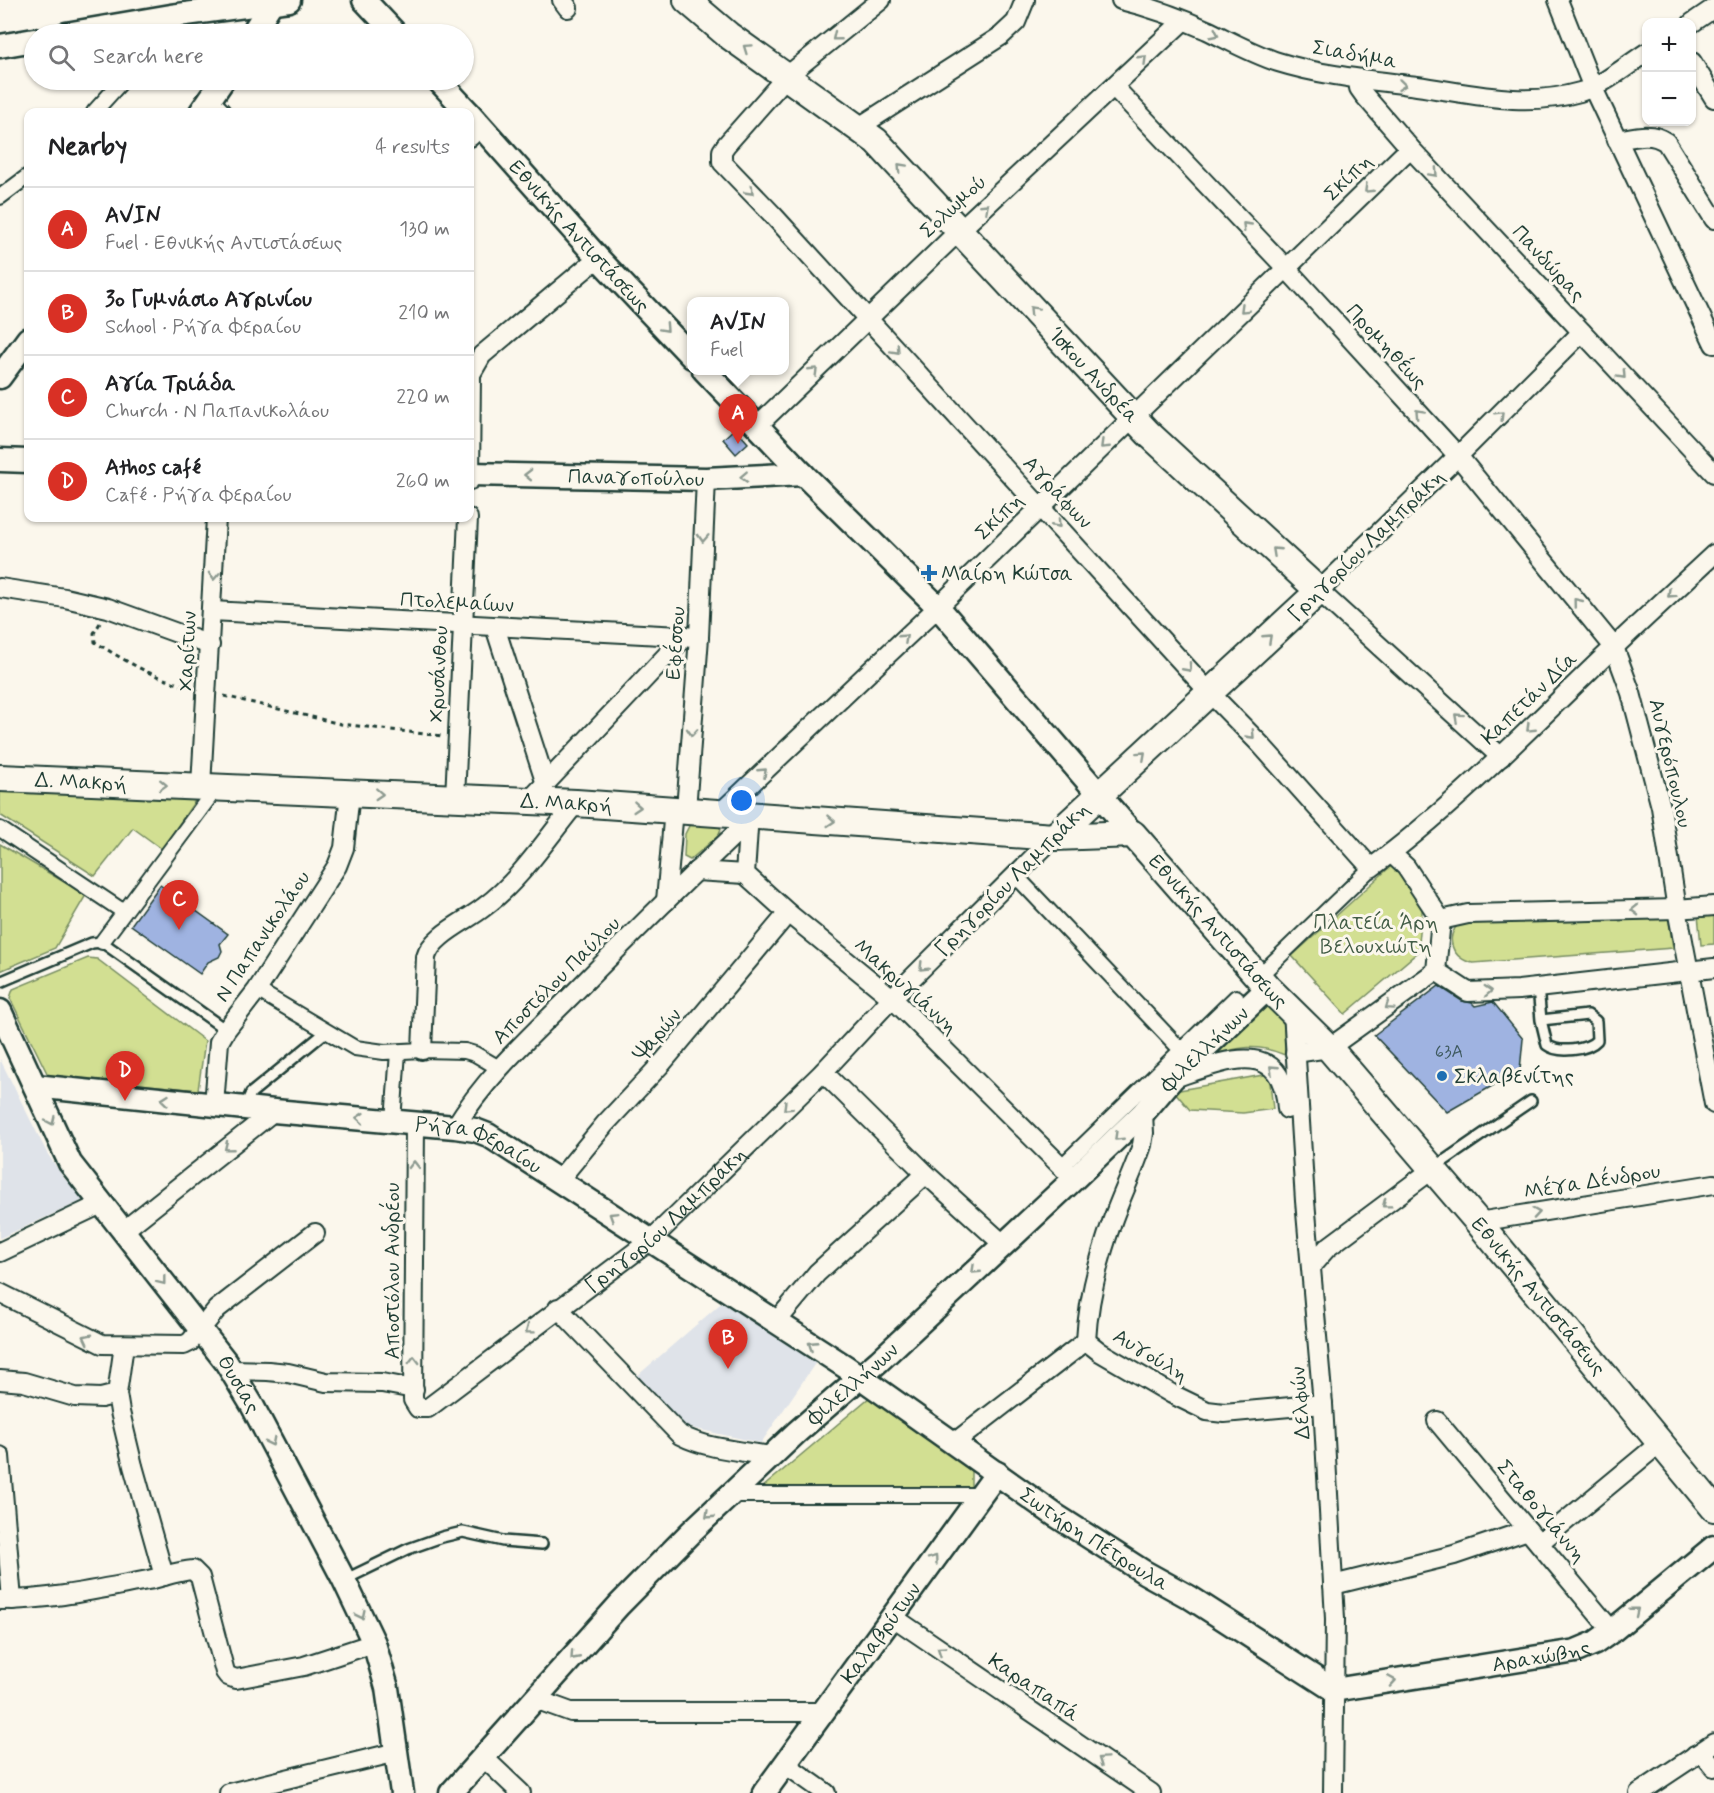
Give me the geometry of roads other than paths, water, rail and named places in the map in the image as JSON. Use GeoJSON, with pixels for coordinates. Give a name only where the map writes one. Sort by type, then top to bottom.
{"type":"FeatureCollection","features":[{"type":"Feature","properties":{"kind":"main road","name":"Ίσκου Ανδρέα"},"geometry":{"type":"LineString","coordinates":[[687,0],[728,35],[876,141],[1156,440],[1319,591]]}},
{"type":"Feature","properties":{"kind":"main road","name":"Γρηγορίου Λαμπράκη"},"geometry":{"type":"LineString","coordinates":[[1054,837],[1319,591]]}},
{"type":"Feature","properties":{"kind":"main road","name":"Δ. Μακρή"},"geometry":{"type":"LineString","coordinates":[[0,778],[576,803],[720,813],[749,818],[1054,837],[1133,834]]}},
{"type":"Feature","properties":{"kind":"main road","name":"Εθνικής Αντιστάσεως"},"geometry":{"type":"LineString","coordinates":[[1133,834],[1263,982],[1329,1048],[1478,1222],[1714,1508]]}},
{"type":"Feature","properties":{"kind":"street"},"geometry":{"type":"LineString","coordinates":[[364,0],[387,24]]}},
{"type":"Feature","properties":{"kind":"street"},"geometry":{"type":"LineString","coordinates":[[787,76],[881,0]]}},
{"type":"Feature","properties":{"kind":"street"},"geometry":{"type":"LineString","coordinates":[[859,127],[1001,36],[1016,22],[1025,0]]}},
{"type":"Feature","properties":{"kind":"street","name":"Σιαδήμα"},"geometry":{"type":"LineString","coordinates":[[1121,0],[1183,21],[1278,62],[1358,80],[1522,101],[1553,98],[1593,88],[1642,55]]}},
{"type":"Feature","properties":{"kind":"street"},"geometry":{"type":"LineString","coordinates":[[1558,0],[1593,88],[1714,344]]}},
{"type":"Feature","properties":{"kind":"street"},"geometry":{"type":"LineString","coordinates":[[125,24],[281,1]]}},
{"type":"Feature","properties":{"kind":"street"},"geometry":{"type":"LineString","coordinates":[[261,24],[281,1]]}},
{"type":"Feature","properties":{"kind":"street"},"geometry":{"type":"LineString","coordinates":[[1696,20],[1714,8]]}},
{"type":"Feature","properties":{"kind":"street","name":"Σολωμού"},"geometry":{"type":"LineString","coordinates":[[757,426],[960,230],[1183,21]]}},
{"type":"Feature","properties":{"kind":"street"},"geometry":{"type":"LineString","coordinates":[[0,46],[24,42]]}},
{"type":"Feature","properties":{"kind":"street"},"geometry":{"type":"LineString","coordinates":[[1696,69],[1714,98]]}},
{"type":"Feature","properties":{"kind":"street","name":"Αγράφων"},"geometry":{"type":"LineString","coordinates":[[787,76],[726,145],[722,162],[1210,693],[1261,745],[1371,868]]}},
{"type":"Feature","properties":{"kind":"street","name":"Πανδώρας"},"geometry":{"type":"LineString","coordinates":[[1358,80],[1359,88],[1364,95],[1410,148],[1714,473]]}},
{"type":"Feature","properties":{"kind":"street","name":"Προμηθέως"},"geometry":{"type":"LineString","coordinates":[[1114,87],[1286,268],[1458,456],[1614,647]]}},
{"type":"Feature","properties":{"kind":"street"},"geometry":{"type":"LineString","coordinates":[[98,108],[114,90]]}},
{"type":"Feature","properties":{"kind":"street"},"geometry":{"type":"LineString","coordinates":[[211,108],[219,90]]}},
{"type":"Feature","properties":{"kind":"street","name":"Εθνικής Αντιστάσεως"},"geometry":{"type":"LineString","coordinates":[[446,90],[461,108]]}},
{"type":"Feature","properties":{"kind":"street","name":"Εθνικής Αντιστάσεως"},"geometry":{"type":"LineString","coordinates":[[474,124],[687,352]]}},
{"type":"Feature","properties":{"kind":"street"},"geometry":{"type":"LineString","coordinates":[[1617,140],[1654,135],[1666,142],[1714,219]]}},
{"type":"Feature","properties":{"kind":"street","name":"Σκίπη"},"geometry":{"type":"LineString","coordinates":[[720,813],[938,607],[1410,148]]}},
{"type":"Feature","properties":{"kind":"street"},"geometry":{"type":"LineString","coordinates":[[0,197],[24,179]]}},
{"type":"Feature","properties":{"kind":"street"},"geometry":{"type":"LineString","coordinates":[[474,368],[482,355],[598,258]]}},
{"type":"Feature","properties":{"kind":"street","name":"Γρηγορίου Λαμπράκη"},"geometry":{"type":"LineString","coordinates":[[1319,591],[1582,332]]}},
{"type":"Feature","properties":{"kind":"street"},"geometry":{"type":"LineString","coordinates":[[2,370],[24,344]]}},
{"type":"Feature","properties":{"kind":"street","name":"Εθνικής Αντιστάσεως"},"geometry":{"type":"LineString","coordinates":[[709,375],[802,474],[938,607],[1133,834]]}},
{"type":"Feature","properties":{"kind":"street"},"geometry":{"type":"LineString","coordinates":[[0,460],[24,461]]}},
{"type":"Feature","properties":{"kind":"street","name":"Παναγοπούλου"},"geometry":{"type":"LineString","coordinates":[[474,474],[706,479],[802,474]]}},
{"type":"Feature","properties":{"kind":"street","name":"Εφέσσου"},"geometry":{"type":"LineString","coordinates":[[666,901],[680,810],[706,479]]}},
{"type":"Feature","properties":{"kind":"street","name":"Χαρίτων"},"geometry":{"type":"LineString","coordinates":[[209,787],[207,692],[216,522]]}},
{"type":"Feature","properties":{"kind":"street","name":"Χρυσάνθου"},"geometry":{"type":"LineString","coordinates":[[454,798],[468,522]]}},
{"type":"Feature","properties":{"kind":"street","name":"Καπετάν Δία"},"geometry":{"type":"LineString","coordinates":[[1371,868],[1501,757],[1714,554]]}},
{"type":"Feature","properties":{"kind":"street"},"geometry":{"type":"LineString","coordinates":[[0,588],[108,608],[210,645]]}},
{"type":"Feature","properties":{"kind":"street","name":"Ίσκου Ανδρέα"},"geometry":{"type":"LineString","coordinates":[[1319,591],[1501,757]]}},
{"type":"Feature","properties":{"kind":"street","name":"Πτολεμαίων"},"geometry":{"type":"LineString","coordinates":[[212,611],[692,637]]}},
{"type":"Feature","properties":{"kind":"street"},"geometry":{"type":"LineString","coordinates":[[495,627],[545,781]]}},
{"type":"Feature","properties":{"kind":"street"},"geometry":{"type":"LineString","coordinates":[[529,801],[545,781],[692,637]]}},
{"type":"Feature","properties":{"kind":"street","name":"Αυγερόπουλου"},"geometry":{"type":"LineString","coordinates":[[1614,647],[1631,693],[1661,807],[1677,909],[1714,1104]]}},
{"type":"Feature","properties":{"kind":"street"},"geometry":{"type":"LineString","coordinates":[[102,942],[209,787]]}},
{"type":"Feature","properties":{"kind":"street","name":"Ν Παπανικολάου"},"geometry":{"type":"LineString","coordinates":[[214,1105],[219,1042],[257,990],[337,866],[345,841],[350,793]]}},
{"type":"Feature","properties":{"kind":"street"},"geometry":{"type":"LineString","coordinates":[[422,1050],[428,950],[440,938],[505,890],[576,803]]}},
{"type":"Feature","properties":{"kind":"street"},"geometry":{"type":"LineString","coordinates":[[696,871],[745,874],[749,818]]}},
{"type":"Feature","properties":{"kind":"street","name":"Αποστόλου Παύλου"},"geometry":{"type":"LineString","coordinates":[[455,1127],[465,1109],[499,1068],[749,818]]}},
{"type":"Feature","properties":{"kind":"street"},"geometry":{"type":"LineString","coordinates":[[0,829],[124,912]]}},
{"type":"Feature","properties":{"kind":"street","name":"Γρηγορίου Λαμπράκη"},"geometry":{"type":"LineString","coordinates":[[428,1408],[651,1240],[823,1072],[892,998],[1054,837]]}},
{"type":"Feature","properties":{"kind":"street"},"geometry":{"type":"LineString","coordinates":[[1295,1053],[1329,1048],[1436,971],[1441,920],[1406,867],[1391,853]]}},
{"type":"Feature","properties":{"kind":"street"},"geometry":{"type":"LineString","coordinates":[[1263,982],[1371,868]]}},
{"type":"Feature","properties":{"kind":"street","name":"Μακρυγιάννη"},"geometry":{"type":"LineString","coordinates":[[745,874],[788,913],[892,998],[1067,1173]]}},
{"type":"Feature","properties":{"kind":"street"},"geometry":{"type":"LineString","coordinates":[[1016,876],[1182,1051]]}},
{"type":"Feature","properties":{"kind":"street"},"geometry":{"type":"LineString","coordinates":[[1441,920],[1468,914],[1714,906]]}},
{"type":"Feature","properties":{"kind":"street","name":"Ψαρών"},"geometry":{"type":"LineString","coordinates":[[558,1181],[605,1124],[663,1062],[788,913]]}},
{"type":"Feature","properties":{"kind":"street"},"geometry":{"type":"LineString","coordinates":[[1436,971],[1468,992],[1538,987],[1714,968]]}},
{"type":"Feature","properties":{"kind":"street","name":"Φιλελλήνων"},"geometry":{"type":"LineString","coordinates":[[451,1793],[658,1564],[771,1456],[861,1377],[1003,1244],[1067,1173],[1143,1113],[1263,982]]}},
{"type":"Feature","properties":{"kind":"street"},"geometry":{"type":"LineString","coordinates":[[257,990],[355,1048],[364,1051],[465,1051],[499,1068]]}},
{"type":"Feature","properties":{"kind":"street"},"geometry":{"type":"LineString","coordinates":[[1067,1173],[1236,997]]}},
{"type":"Feature","properties":{"kind":"street","name":"Θυσίας"},"geometry":{"type":"LineString","coordinates":[[0,1011],[70,1163],[231,1370],[252,1405],[344,1580],[374,1642],[387,1688],[402,1793]]}},
{"type":"Feature","properties":{"kind":"street","name":"Δελφών"},"geometry":{"type":"LineString","coordinates":[[1293,1011],[1305,1201],[1323,1404],[1333,1585],[1336,1654],[1333,1793]]}},
{"type":"Feature","properties":{"kind":"street"},"geometry":{"type":"LineString","coordinates":[[398,1052],[404,1122]]}},
{"type":"Feature","properties":{"kind":"street"},"geometry":{"type":"LineString","coordinates":[[1172,1079],[1212,1066],[1248,1059],[1271,1065],[1282,1079],[1285,1088],[1292,1185],[1305,1201]]}},
{"type":"Feature","properties":{"kind":"street"},"geometry":{"type":"LineString","coordinates":[[823,1072],[926,1174],[1003,1244]]}},
{"type":"Feature","properties":{"kind":"street","name":"Ρήγα Φεραίου"},"geometry":{"type":"LineString","coordinates":[[35,1086],[475,1130],[488,1135],[861,1377]]}},
{"type":"Feature","properties":{"kind":"street"},"geometry":{"type":"LineString","coordinates":[[123,1231],[274,1111]]}},
{"type":"Feature","properties":{"kind":"street"},"geometry":{"type":"LineString","coordinates":[[1086,1341],[1087,1312],[1093,1287],[1113,1220],[1142,1145],[1143,1113]]}},
{"type":"Feature","properties":{"kind":"street","name":"Αποστόλου Ανδρέου"},"geometry":{"type":"LineString","coordinates":[[404,1122],[413,1400],[418,1408],[428,1408]]}},
{"type":"Feature","properties":{"kind":"street"},"geometry":{"type":"LineString","coordinates":[[1312,1265],[1327,1248],[1433,1169]]}},
{"type":"Feature","properties":{"kind":"street"},"geometry":{"type":"LineString","coordinates":[[777,1321],[817,1274],[926,1174]]}},
{"type":"Feature","properties":{"kind":"street","name":"Μέγα Δένδρου"},"geometry":{"type":"LineString","coordinates":[[1478,1222],[1714,1184]]}},
{"type":"Feature","properties":{"kind":"street"},"geometry":{"type":"LineString","coordinates":[[0,1252],[101,1204]]}},
{"type":"Feature","properties":{"kind":"street"},"geometry":{"type":"LineString","coordinates":[[0,1293],[94,1341],[124,1345],[186,1345],[217,1309],[315,1233]]}},
{"type":"Feature","properties":{"kind":"street"},"geometry":{"type":"LineString","coordinates":[[558,1308],[680,1435],[691,1441],[707,1445],[771,1456]]}},
{"type":"Feature","properties":{"kind":"street","name":"Αυγούλη"},"geometry":{"type":"LineString","coordinates":[[954,1443],[1086,1341],[1100,1352],[1207,1412],[1224,1413],[1323,1404]]}},
{"type":"Feature","properties":{"kind":"street"},"geometry":{"type":"LineString","coordinates":[[124,1345],[117,1394],[126,1440],[164,1576]]}},
{"type":"Feature","properties":{"kind":"street"},"geometry":{"type":"LineString","coordinates":[[231,1370],[268,1371],[326,1382],[382,1383],[414,1389]]}},
{"type":"Feature","properties":{"kind":"street","name":"Σωτήρη Πέτρουλα"},"geometry":{"type":"LineString","coordinates":[[861,1377],[1115,1554],[1191,1598],[1335,1690]]}},
{"type":"Feature","properties":{"kind":"street"},"geometry":{"type":"LineString","coordinates":[[0,1380],[24,1383],[75,1397],[101,1398],[117,1394]]}},
{"type":"Feature","properties":{"kind":"street","name":"Σταθογιάννη"},"geometry":{"type":"LineString","coordinates":[[1437,1421],[1612,1631]]}},
{"type":"Feature","properties":{"kind":"street"},"geometry":{"type":"LineString","coordinates":[[1333,1585],[1534,1537],[1660,1442]]}},
{"type":"Feature","properties":{"kind":"street"},"geometry":{"type":"LineString","coordinates":[[0,1456],[6,1600],[62,1595],[164,1576],[183,1570],[193,1570],[197,1572],[225,1672],[232,1679],[304,1666],[374,1642]]}},
{"type":"Feature","properties":{"kind":"street","name":"Καλαβρύτων"},"geometry":{"type":"LineString","coordinates":[[764,1793],[997,1473]]}},
{"type":"Feature","properties":{"kind":"street"},"geometry":{"type":"LineString","coordinates":[[730,1495],[980,1495]]}},
{"type":"Feature","properties":{"kind":"street","name":"Αραχώβης"},"geometry":{"type":"LineString","coordinates":[[1335,1690],[1576,1651],[1612,1631],[1714,1547]]}},
{"type":"Feature","properties":{"kind":"street","name":"Καραπαπά"},"geometry":{"type":"LineString","coordinates":[[892,1617],[1150,1793]]}},
{"type":"Feature","properties":{"kind":"street"},"geometry":{"type":"LineString","coordinates":[[535,1699],[571,1712],[823,1712]]}},
{"type":"Feature","properties":{"kind":"street"},"geometry":{"type":"LineString","coordinates":[[1639,1793],[1714,1743]]}},
{"type":"Feature","properties":{"kind":"street"},"geometry":{"type":"LineString","coordinates":[[229,1793],[397,1752]]}},
{"type":"Feature","properties":{"kind":"street"},"geometry":{"type":"LineString","coordinates":[[1695,1755],[1703,1754],[1714,1767]]}},
{"type":"Feature","properties":{"kind":"street"},"geometry":{"type":"LineString","coordinates":[[483,1757],[521,1793]]}},
{"type":"Feature","properties":{"kind":"street"},"geometry":{"type":"LineString","coordinates":[[785,1764],[826,1793]]}},
{"type":"Feature","properties":{"kind":"lane"},"geometry":{"type":"LineString","coordinates":[[0,982],[92,943],[102,942],[226,1030]]}},
{"type":"Feature","properties":{"kind":"lane"},"geometry":{"type":"LineString","coordinates":[[1538,987],[1541,1020],[1545,1041],[1552,1049],[1559,1051],[1588,1046],[1597,1040],[1596,1021],[1588,1015],[1541,1020]]}},
{"type":"Feature","properties":{"kind":"lane"},"geometry":{"type":"LineString","coordinates":[[244,1108],[251,1093],[327,1031]]}},
{"type":"Feature","properties":{"kind":"lane"},"geometry":{"type":"LineString","coordinates":[[1433,1169],[1531,1101]]}},
{"type":"Feature","properties":{"kind":"lane"},"geometry":{"type":"LineString","coordinates":[[344,1580],[408,1549],[464,1532],[503,1541],[542,1544]]}},
{"type":"Feature","properties":{"kind":"place","name":"AVIN"},"geometry":{"type":"Point","coordinates":[738,444]}},
{"type":"Feature","properties":{"kind":"place","name":"Μαίρη Κώτσα"},"geometry":{"type":"Point","coordinates":[929,573]}},
{"type":"Feature","properties":{"kind":"place","name":"Αγία Τριάδα"},"geometry":{"type":"Point","coordinates":[179,930]}},
{"type":"Feature","properties":{"kind":"place","name":"Σκλαβενίτης"},"geometry":{"type":"Point","coordinates":[1442,1076]}},
{"type":"Feature","properties":{"kind":"place","name":"Athos café"},"geometry":{"type":"Point","coordinates":[125,1101]}},
{"type":"Feature","properties":{"kind":"place","name":"3ο Γυμνάσιο Αγρινίου"},"geometry":{"type":"Point","coordinates":[728,1369]}},
{"type":"Feature","properties":{"kind":"park label","name":"Πλατεία Άρη Βελουχιώτη"},"geometry":{"type":"Point","coordinates":[1376,934]}}]}
